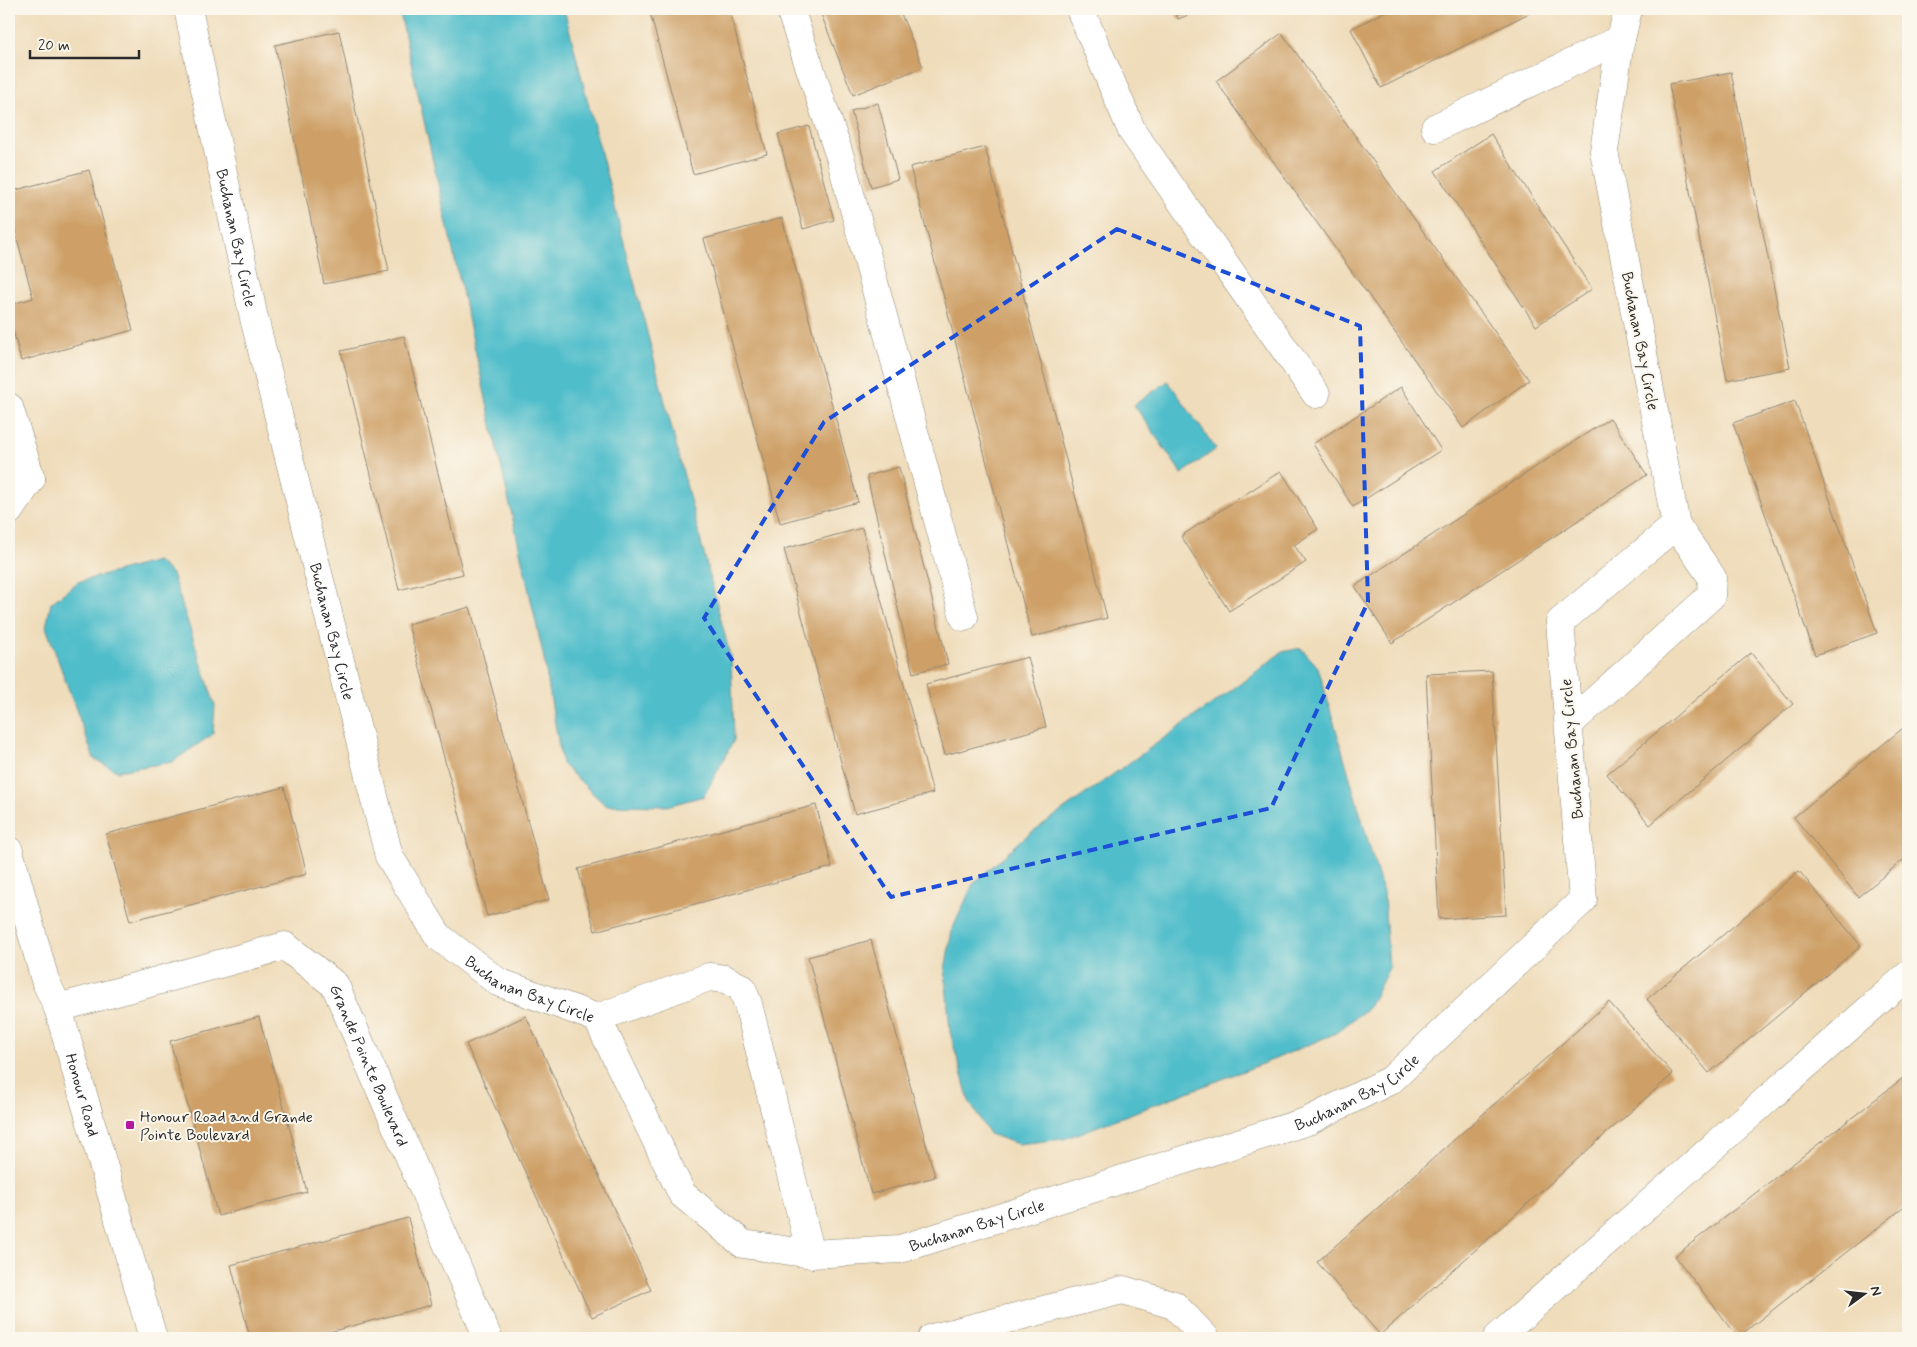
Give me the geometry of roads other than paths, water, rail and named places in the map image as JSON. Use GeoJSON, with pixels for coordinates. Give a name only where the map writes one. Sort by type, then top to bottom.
{"type":"FeatureCollection","features":[{"type":"Feature","properties":{"kind":"street","name":"Buchanan Bay Circle"},"geometry":{"type":"LineString","coordinates":[[188,9],[254,318],[389,856],[439,937],[498,982],[597,1018],[682,1194],[743,1244],[811,1254],[900,1249],[1308,1121],[1391,1080],[1583,900],[1560,622],[1676,525],[1604,151],[1621,39],[1628,9]]}},
{"type":"Feature","properties":{"kind":"street"},"geometry":{"type":"LineString","coordinates":[[790,9],[841,160],[964,617]]}},
{"type":"Feature","properties":{"kind":"street"},"geometry":{"type":"LineString","coordinates":[[1080,9],[1132,130],[1316,394]]}},
{"type":"Feature","properties":{"kind":"street"},"geometry":{"type":"LineString","coordinates":[[1435,128],[1621,39]]}},
{"type":"Feature","properties":{"kind":"street"},"geometry":{"type":"LineString","coordinates":[[9,407],[20,475],[9,511]]}},
{"type":"Feature","properties":{"kind":"street"},"geometry":{"type":"LineString","coordinates":[[1569,724],[1711,596],[1712,577],[1676,525]]}},
{"type":"Feature","properties":{"kind":"street","name":"Honour Road"},"geometry":{"type":"LineString","coordinates":[[9,851],[45,980],[58,1008],[153,1338]]}},
{"type":"Feature","properties":{"kind":"street","name":"Grande Pointe Boulevard"},"geometry":{"type":"LineString","coordinates":[[58,1008],[286,946],[335,985],[488,1338]]}},
{"type":"Feature","properties":{"kind":"street"},"geometry":{"type":"LineString","coordinates":[[1497,1338],[1908,975]]}},
{"type":"Feature","properties":{"kind":"street"},"geometry":{"type":"LineString","coordinates":[[597,1018],[709,977],[725,979],[742,988],[748,1004],[811,1254]]}},
{"type":"Feature","properties":{"kind":"street"},"geometry":{"type":"LineString","coordinates":[[932,1338],[1123,1290],[1174,1305],[1206,1338]]}},
{"type":"Feature","properties":{"kind":"water"},"geometry":{"type":"Polygon","coordinates":[[[399,9],[564,9],[731,659],[734,740],[704,796],[667,806],[605,805],[562,764],[543,654],[399,9]]]}},
{"type":"Feature","properties":{"kind":"water"},"geometry":{"type":"Polygon","coordinates":[[[1168,381],[1216,449],[1182,474],[1134,405],[1168,381]]]}},
{"type":"Feature","properties":{"kind":"water"},"geometry":{"type":"Polygon","coordinates":[[[157,561],[172,574],[215,705],[213,734],[172,762],[117,771],[94,759],[46,627],[51,603],[78,582],[157,561]]]}},
{"type":"Feature","properties":{"kind":"water"},"geometry":{"type":"Polygon","coordinates":[[[1301,648],[1318,667],[1384,896],[1389,968],[1369,1007],[1336,1033],[1275,1059],[1064,1139],[1018,1144],[989,1134],[969,1101],[950,1032],[945,970],[952,930],[973,884],[1025,837],[1282,652],[1301,648]]]}},
{"type":"Feature","properties":{"kind":"place","name":"Honour Road and Grande Pointe Boulevard"},"geometry":{"type":"Point","coordinates":[130,1125]}}]}
